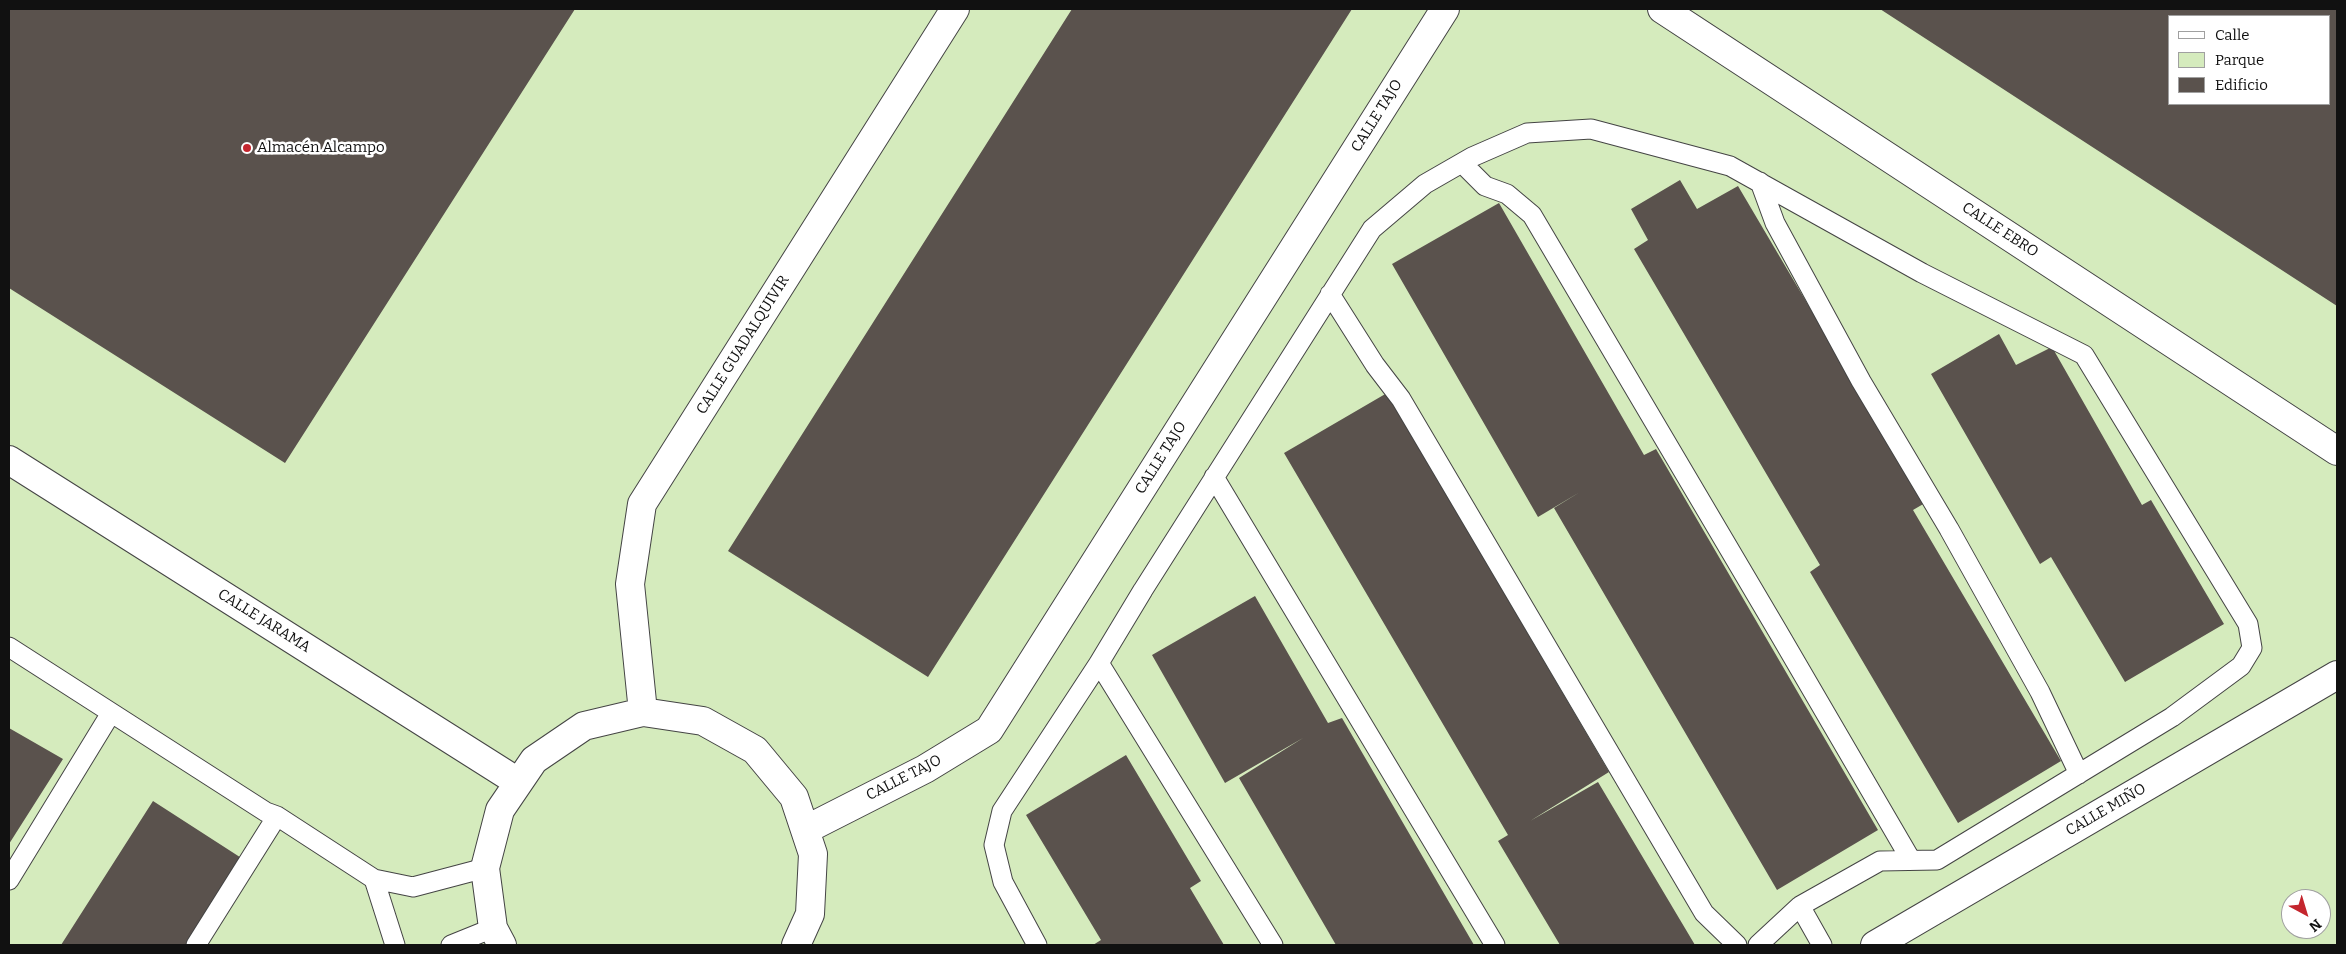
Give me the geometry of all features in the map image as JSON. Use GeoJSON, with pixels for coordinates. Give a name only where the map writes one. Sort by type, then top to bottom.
{"type":"FeatureCollection","features":[{"type":"Feature","properties":{"kind":"street","name":"CALLE GUADALQUIVIR"},"geometry":{"type":"LineString","coordinates":[[643,712],[630,584],[642,504],[955,9]]}},
{"type":"Feature","properties":{"kind":"street","name":"CALLE TAJO"},"geometry":{"type":"LineString","coordinates":[[805,830],[925,769],[989,730],[1445,9]]}},
{"type":"Feature","properties":{"kind":"street","name":"CALLE EBRO"},"geometry":{"type":"LineString","coordinates":[[1662,9],[2337,451]]}},
{"type":"Feature","properties":{"kind":"street","name":"CALLE JARAMA"},"geometry":{"type":"LineString","coordinates":[[9,460],[518,782]]}},
{"type":"Feature","properties":{"kind":"street","name":"CALLE MIÑO"},"geometry":{"type":"LineString","coordinates":[[1874,945],[2337,675]]}},
{"type":"Feature","properties":{"kind":"street"},"geometry":{"type":"LineString","coordinates":[[497,937],[485,868],[500,810],[518,782],[534,760],[584,726],[643,712],[703,721],[755,750],[794,797],[813,854],[810,914],[796,945]]}},
{"type":"Feature","properties":{"kind":"lane"},"geometry":{"type":"LineString","coordinates":[[1037,945],[1003,882],[994,845],[1002,811],[1099,663],[1372,229],[1425,184],[1462,163],[1527,133],[1591,129],[1730,166],[1922,273],[2084,355],[2248,624],[2252,648],[2241,666],[2172,717],[1937,860],[1880,861],[1800,906],[1758,945]]}},
{"type":"Feature","properties":{"kind":"lane"},"geometry":{"type":"LineString","coordinates":[[1462,163],[1485,186],[1507,194],[1532,216],[1778,630],[1911,860]]}},
{"type":"Feature","properties":{"kind":"lane"},"geometry":{"type":"LineString","coordinates":[[1760,182],[1775,224],[1862,382],[1949,529],[2030,675],[2079,774]]}},
{"type":"Feature","properties":{"kind":"lane"},"geometry":{"type":"LineString","coordinates":[[1330,294],[1375,365],[1402,399],[1704,913],[1736,945]]}},
{"type":"Feature","properties":{"kind":"lane"},"geometry":{"type":"LineString","coordinates":[[1214,478],[1495,945]]}},
{"type":"Feature","properties":{"kind":"lane"},"geometry":{"type":"LineString","coordinates":[[9,647],[374,879],[413,888],[485,868]]}},
{"type":"Feature","properties":{"kind":"lane"},"geometry":{"type":"LineString","coordinates":[[1099,663],[1274,945]]}},
{"type":"Feature","properties":{"kind":"lane"},"geometry":{"type":"LineString","coordinates":[[9,880],[111,713]]}},
{"type":"Feature","properties":{"kind":"lane"},"geometry":{"type":"LineString","coordinates":[[196,945],[277,816]]}},
{"type":"Feature","properties":{"kind":"lane"},"geometry":{"type":"LineString","coordinates":[[374,879],[395,945]]}},
{"type":"Feature","properties":{"kind":"lane"},"geometry":{"type":"LineString","coordinates":[[1800,906],[1822,945]]}},
{"type":"Feature","properties":{"kind":"lane"},"geometry":{"type":"LineString","coordinates":[[450,945],[497,937]]}},
{"type":"Feature","properties":{"kind":"green space"},"geometry":{"type":"Polygon","coordinates":[[[9,9],[2337,9],[2337,945],[9,945],[9,9]]]}},
{"type":"Feature","properties":{"kind":"building","name":"Almacén Alcampo"},"geometry":{"type":"Polygon","coordinates":[[[9,9],[575,9],[285,463],[9,288],[9,9]]]}},
{"type":"Feature","properties":{"kind":"building"},"geometry":{"type":"Polygon","coordinates":[[[1072,9],[1352,9],[928,677],[728,551],[1072,9]]]}},
{"type":"Feature","properties":{"kind":"building"},"geometry":{"type":"Polygon","coordinates":[[[1880,9],[2337,9],[2337,306],[1880,9]]]}},
{"type":"Feature","properties":{"kind":"building"},"geometry":{"type":"Polygon","coordinates":[[[1680,180],[1697,209],[1738,186],[1925,503],[1913,510],[2061,761],[1958,823],[1810,572],[1820,565],[1634,249],[1648,240],[1631,209],[1680,180]]]}},
{"type":"Feature","properties":{"kind":"building"},"geometry":{"type":"Polygon","coordinates":[[[1499,203],[1644,455],[1656,449],[1878,830],[1777,890],[1554,508],[1580,492],[1538,517],[1392,264],[1499,203]]]}},
{"type":"Feature","properties":{"kind":"building"},"geometry":{"type":"Polygon","coordinates":[[[1999,334],[2016,365],[2052,347],[2142,505],[2151,500],[2224,624],[2125,682],[2051,557],[2040,564],[1931,374],[1999,334]]]}},
{"type":"Feature","properties":{"kind":"building"},"geometry":{"type":"Polygon","coordinates":[[[1387,393],[1609,772],[1530,821],[1598,782],[1695,945],[1560,945],[1498,841],[1508,835],[1284,453],[1387,393]]]}},
{"type":"Feature","properties":{"kind":"building"},"geometry":{"type":"Polygon","coordinates":[[[1255,596],[1328,723],[1342,718],[1474,945],[1336,945],[1239,778],[1303,738],[1225,783],[1152,655],[1255,596]]]}},
{"type":"Feature","properties":{"kind":"building"},"geometry":{"type":"Polygon","coordinates":[[[9,728],[63,759],[9,844],[9,728]]]}},
{"type":"Feature","properties":{"kind":"building"},"geometry":{"type":"Polygon","coordinates":[[[1126,755],[1201,881],[1190,888],[1224,945],[1093,945],[1101,940],[1026,815],[1126,755]]]}},
{"type":"Feature","properties":{"kind":"building"},"geometry":{"type":"Polygon","coordinates":[[[153,801],[246,861],[192,945],[61,945],[153,801]]]}},
{"type":"Feature","properties":{"kind":"place","name":"Almacén Alcampo"},"geometry":{"type":"Point","coordinates":[247,148]}}]}
